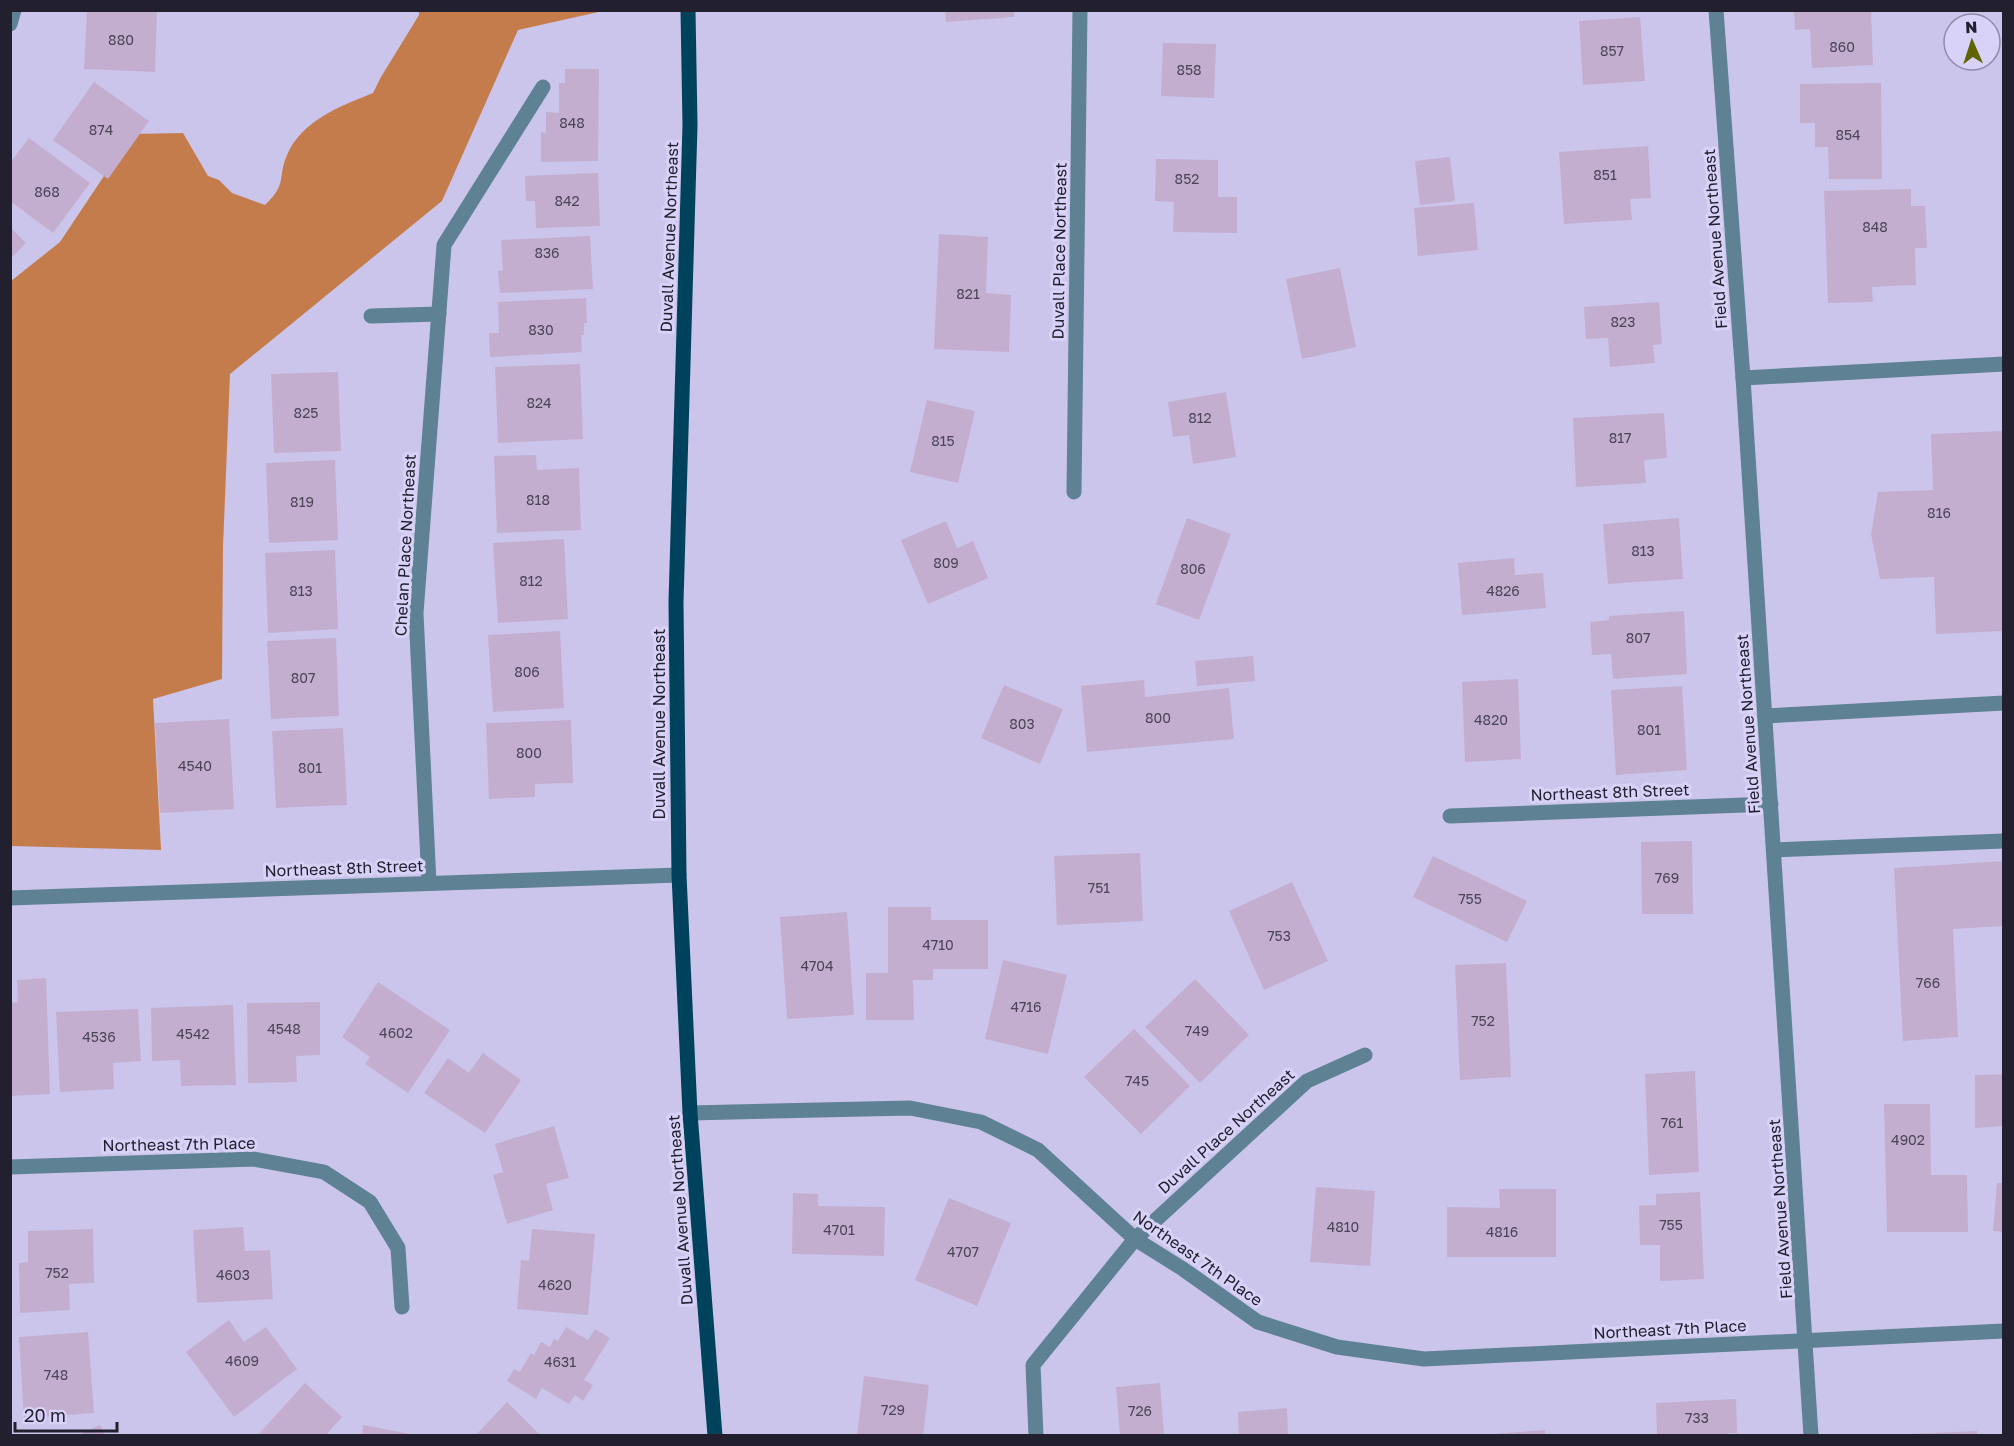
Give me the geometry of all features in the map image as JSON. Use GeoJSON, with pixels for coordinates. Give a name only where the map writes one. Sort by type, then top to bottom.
{"type":"FeatureCollection","features":[{"type":"Feature","properties":{"kind":"main road","name":"Duvall Avenue Northeast"},"geometry":{"type":"LineString","coordinates":[[688,10],[690,125],[676,602],[679,875],[690,1113],[715,1436]]}},
{"type":"Feature","properties":{"kind":"street"},"geometry":{"type":"LineString","coordinates":[[10,24],[14,10]]}},
{"type":"Feature","properties":{"kind":"street","name":"Duvall Place Northeast"},"geometry":{"type":"LineString","coordinates":[[1074,492],[1080,10]]}},
{"type":"Feature","properties":{"kind":"street","name":"Field Avenue Northeast"},"geometry":{"type":"LineString","coordinates":[[1716,10],[1743,378],[1811,1436]]}},
{"type":"Feature","properties":{"kind":"street","name":"Chelan Place Northeast"},"geometry":{"type":"LineString","coordinates":[[429,883],[416,613],[444,245],[543,87]]}},
{"type":"Feature","properties":{"kind":"street"},"geometry":{"type":"LineString","coordinates":[[372,316],[440,314]]}},
{"type":"Feature","properties":{"kind":"street"},"geometry":{"type":"LineString","coordinates":[[1743,378],[2004,364]]}},
{"type":"Feature","properties":{"kind":"street"},"geometry":{"type":"LineString","coordinates":[[1765,716],[2004,703]]}},
{"type":"Feature","properties":{"kind":"street","name":"Northeast 8th Street"},"geometry":{"type":"LineString","coordinates":[[1450,816],[1771,804]]}},
{"type":"Feature","properties":{"kind":"street"},"geometry":{"type":"LineString","coordinates":[[1774,850],[2004,841]]}},
{"type":"Feature","properties":{"kind":"street","name":"Northeast 8th Street"},"geometry":{"type":"LineString","coordinates":[[10,898],[679,875]]}},
{"type":"Feature","properties":{"kind":"street","name":"Duvall Place Northeast"},"geometry":{"type":"LineString","coordinates":[[1036,1436],[1033,1365],[1135,1239],[1307,1081],[1365,1055]]}},
{"type":"Feature","properties":{"kind":"street","name":"Northeast 7th Place"},"geometry":{"type":"LineString","coordinates":[[690,1113],[910,1108],[981,1122],[1038,1150],[1135,1239],[1183,1269],[1258,1323],[1337,1347],[1424,1359],[2004,1330]]}},
{"type":"Feature","properties":{"kind":"street","name":"Northeast 7th Place"},"geometry":{"type":"LineString","coordinates":[[10,1167],[254,1159],[324,1172],[370,1202],[398,1248],[402,1307]]}},
{"type":"Feature","properties":{"kind":"shaded area"},"geometry":{"type":"Polygon","coordinates":[[[419,11],[603,11],[518,30],[442,201],[230,374],[223,547],[222,679],[153,699],[161,850],[11,846],[11,281],[60,242],[132,134],[183,133],[208,176],[219,180],[232,193],[265,205],[277,191],[287,155],[302,132],[312,123],[336,109],[373,93],[419,15],[419,11]]]}},
{"type":"Feature","properties":{"kind":"building"},"geometry":{"type":"Polygon","coordinates":[[[87,10],[157,10],[155,72],[84,69],[87,10]]]}},
{"type":"Feature","properties":{"kind":"building"},"geometry":{"type":"Polygon","coordinates":[[[945,10],[1014,10],[1014,17],[946,22],[945,10]]]}},
{"type":"Feature","properties":{"kind":"building"},"geometry":{"type":"Polygon","coordinates":[[[1794,10],[1871,10],[1873,65],[1812,68],[1810,29],[1795,30],[1794,10]]]}},
{"type":"Feature","properties":{"kind":"building"},"geometry":{"type":"Polygon","coordinates":[[[1640,17],[1645,81],[1583,85],[1579,21],[1640,17]]]}},
{"type":"Feature","properties":{"kind":"building"},"geometry":{"type":"Polygon","coordinates":[[[1163,43],[1216,44],[1214,98],[1161,96],[1163,43]]]}},
{"type":"Feature","properties":{"kind":"building"},"geometry":{"type":"Polygon","coordinates":[[[565,69],[599,69],[598,161],[541,162],[541,132],[546,133],[546,112],[559,113],[559,83],[565,83],[565,69]]]}},
{"type":"Feature","properties":{"kind":"building"},"geometry":{"type":"Polygon","coordinates":[[[94,82],[149,121],[108,179],[53,140],[94,82]]]}},
{"type":"Feature","properties":{"kind":"building"},"geometry":{"type":"Polygon","coordinates":[[[1881,83],[1882,179],[1829,179],[1828,147],[1815,147],[1815,123],[1800,123],[1800,84],[1881,83]]]}},
{"type":"Feature","properties":{"kind":"building"},"geometry":{"type":"Polygon","coordinates":[[[29,138],[90,183],[53,233],[10,201],[10,163],[29,138]]]}},
{"type":"Feature","properties":{"kind":"building"},"geometry":{"type":"Polygon","coordinates":[[[1648,146],[1651,198],[1630,199],[1632,220],[1564,224],[1559,152],[1648,146]]]}},
{"type":"Feature","properties":{"kind":"building"},"geometry":{"type":"Polygon","coordinates":[[[1450,157],[1455,201],[1420,205],[1415,161],[1450,157]]]}},
{"type":"Feature","properties":{"kind":"building"},"geometry":{"type":"Polygon","coordinates":[[[1156,159],[1218,160],[1218,197],[1237,197],[1237,233],[1173,232],[1174,202],[1155,201],[1156,159]]]}},
{"type":"Feature","properties":{"kind":"building"},"geometry":{"type":"Polygon","coordinates":[[[598,173],[600,226],[536,228],[535,201],[526,201],[525,176],[598,173]]]}},
{"type":"Feature","properties":{"kind":"building"},"geometry":{"type":"Polygon","coordinates":[[[1911,189],[1911,206],[1925,206],[1927,248],[1915,248],[1916,285],[1872,287],[1873,302],[1828,303],[1824,191],[1911,189]]]}},
{"type":"Feature","properties":{"kind":"building"},"geometry":{"type":"Polygon","coordinates":[[[1474,203],[1478,250],[1418,256],[1414,208],[1474,203]]]}},
{"type":"Feature","properties":{"kind":"building"},"geometry":{"type":"Polygon","coordinates":[[[10,227],[26,243],[10,259],[10,227]]]}},
{"type":"Feature","properties":{"kind":"building"},"geometry":{"type":"Polygon","coordinates":[[[939,234],[988,237],[986,293],[1011,295],[1009,352],[934,349],[939,234]]]}},
{"type":"Feature","properties":{"kind":"building"},"geometry":{"type":"Polygon","coordinates":[[[590,236],[593,289],[500,293],[498,271],[503,270],[501,240],[590,236]]]}},
{"type":"Feature","properties":{"kind":"building"},"geometry":{"type":"Polygon","coordinates":[[[1340,268],[1356,347],[1302,359],[1286,279],[1340,268]]]}},
{"type":"Feature","properties":{"kind":"building"},"geometry":{"type":"Polygon","coordinates":[[[586,298],[587,323],[584,323],[584,335],[581,335],[582,352],[490,357],[489,333],[499,333],[498,302],[586,298]]]}},
{"type":"Feature","properties":{"kind":"building"},"geometry":{"type":"Polygon","coordinates":[[[1659,302],[1662,344],[1653,345],[1655,363],[1610,367],[1608,338],[1586,339],[1584,307],[1659,302]]]}},
{"type":"Feature","properties":{"kind":"building"},"geometry":{"type":"Polygon","coordinates":[[[580,364],[583,439],[498,443],[495,367],[580,364]]]}},
{"type":"Feature","properties":{"kind":"building"},"geometry":{"type":"Polygon","coordinates":[[[338,372],[341,451],[274,453],[271,374],[338,372]]]}},
{"type":"Feature","properties":{"kind":"building"},"geometry":{"type":"Polygon","coordinates":[[[1226,392],[1236,457],[1193,464],[1189,435],[1173,437],[1168,402],[1226,392]]]}},
{"type":"Feature","properties":{"kind":"building"},"geometry":{"type":"Polygon","coordinates":[[[927,400],[975,411],[958,483],[910,472],[927,400]]]}},
{"type":"Feature","properties":{"kind":"building"},"geometry":{"type":"Polygon","coordinates":[[[1664,413],[1667,458],[1644,460],[1646,483],[1576,487],[1573,418],[1664,413]]]}},
{"type":"Feature","properties":{"kind":"building"},"geometry":{"type":"Polygon","coordinates":[[[2004,431],[2004,631],[1936,634],[1934,577],[1880,579],[1871,534],[1878,492],[1933,490],[1931,434],[2004,431]]]}},
{"type":"Feature","properties":{"kind":"building"},"geometry":{"type":"Polygon","coordinates":[[[536,455],[537,470],[579,468],[581,530],[497,533],[494,456],[536,455]]]}},
{"type":"Feature","properties":{"kind":"building"},"geometry":{"type":"Polygon","coordinates":[[[335,460],[338,540],[269,543],[266,463],[335,460]]]}},
{"type":"Feature","properties":{"kind":"building"},"geometry":{"type":"Polygon","coordinates":[[[1187,518],[1231,534],[1199,620],[1156,604],[1187,518]]]}},
{"type":"Feature","properties":{"kind":"building"},"geometry":{"type":"Polygon","coordinates":[[[1679,518],[1683,579],[1608,584],[1603,524],[1679,518]]]}},
{"type":"Feature","properties":{"kind":"building"},"geometry":{"type":"Polygon","coordinates":[[[946,521],[957,548],[973,541],[988,578],[928,604],[901,540],[946,521]]]}},
{"type":"Feature","properties":{"kind":"building"},"geometry":{"type":"Polygon","coordinates":[[[564,539],[568,619],[498,623],[493,543],[564,539]]]}},
{"type":"Feature","properties":{"kind":"building"},"geometry":{"type":"Polygon","coordinates":[[[335,550],[338,629],[268,633],[265,553],[335,550]]]}},
{"type":"Feature","properties":{"kind":"building"},"geometry":{"type":"Polygon","coordinates":[[[1514,558],[1515,575],[1543,573],[1546,608],[1462,615],[1458,563],[1514,558]]]}},
{"type":"Feature","properties":{"kind":"building"},"geometry":{"type":"Polygon","coordinates":[[[1684,611],[1687,674],[1613,679],[1611,654],[1592,655],[1590,622],[1609,620],[1609,616],[1684,611]]]}},
{"type":"Feature","properties":{"kind":"building"},"geometry":{"type":"Polygon","coordinates":[[[560,631],[564,708],[493,712],[488,635],[560,631]]]}},
{"type":"Feature","properties":{"kind":"building"},"geometry":{"type":"Polygon","coordinates":[[[336,638],[339,716],[271,719],[267,641],[336,638]]]}},
{"type":"Feature","properties":{"kind":"building"},"geometry":{"type":"Polygon","coordinates":[[[1253,656],[1255,681],[1197,686],[1195,661],[1253,656]]]}},
{"type":"Feature","properties":{"kind":"building"},"geometry":{"type":"Polygon","coordinates":[[[1518,679],[1521,759],[1465,762],[1462,682],[1518,679]]]}},
{"type":"Feature","properties":{"kind":"building"},"geometry":{"type":"Polygon","coordinates":[[[1144,680],[1145,697],[1229,688],[1234,739],[1087,752],[1081,686],[1144,680]]]}},
{"type":"Feature","properties":{"kind":"building"},"geometry":{"type":"Polygon","coordinates":[[[1004,685],[1063,709],[1040,764],[981,738],[1004,685]]]}},
{"type":"Feature","properties":{"kind":"building"},"geometry":{"type":"Polygon","coordinates":[[[1682,686],[1687,770],[1616,775],[1611,690],[1682,686]]]}},
{"type":"Feature","properties":{"kind":"building"},"geometry":{"type":"Polygon","coordinates":[[[229,719],[234,809],[160,813],[155,723],[229,719]]]}},
{"type":"Feature","properties":{"kind":"building"},"geometry":{"type":"Polygon","coordinates":[[[571,720],[573,783],[535,784],[535,797],[489,799],[486,723],[571,720]]]}},
{"type":"Feature","properties":{"kind":"building"},"geometry":{"type":"Polygon","coordinates":[[[343,728],[347,805],[276,808],[272,731],[343,728]]]}},
{"type":"Feature","properties":{"kind":"building"},"geometry":{"type":"Polygon","coordinates":[[[1692,841],[1693,914],[1642,914],[1641,842],[1692,841]]]}},
{"type":"Feature","properties":{"kind":"building"},"geometry":{"type":"Polygon","coordinates":[[[1140,853],[1143,921],[1057,925],[1054,856],[1140,853]]]}},
{"type":"Feature","properties":{"kind":"building"},"geometry":{"type":"Polygon","coordinates":[[[1433,856],[1527,901],[1507,942],[1413,897],[1433,856]]]}},
{"type":"Feature","properties":{"kind":"building"},"geometry":{"type":"Polygon","coordinates":[[[2004,861],[2004,926],[1953,929],[1958,1037],[1903,1041],[1894,868],[2004,861]]]}},
{"type":"Feature","properties":{"kind":"building"},"geometry":{"type":"Polygon","coordinates":[[[1292,882],[1328,961],[1264,990],[1229,911],[1292,882]]]}},
{"type":"Feature","properties":{"kind":"building"},"geometry":{"type":"Polygon","coordinates":[[[888,907],[931,907],[931,920],[988,920],[988,969],[933,969],[933,980],[913,980],[914,1020],[866,1020],[866,973],[888,973],[888,907]]]}},
{"type":"Feature","properties":{"kind":"building"},"geometry":{"type":"Polygon","coordinates":[[[847,912],[854,1015],[787,1019],[780,917],[847,912]]]}},
{"type":"Feature","properties":{"kind":"building"},"geometry":{"type":"Polygon","coordinates":[[[1003,960],[1067,975],[1048,1054],[985,1039],[1003,960]]]}},
{"type":"Feature","properties":{"kind":"building"},"geometry":{"type":"Polygon","coordinates":[[[1506,963],[1511,1077],[1460,1080],[1455,965],[1506,963]]]}},
{"type":"Feature","properties":{"kind":"building"},"geometry":{"type":"Polygon","coordinates":[[[46,978],[50,1094],[10,1096],[10,1003],[18,1002],[17,980],[46,978]]]}},
{"type":"Feature","properties":{"kind":"building"},"geometry":{"type":"Polygon","coordinates":[[[1195,979],[1249,1035],[1200,1083],[1145,1027],[1195,979]]]}},
{"type":"Feature","properties":{"kind":"building"},"geometry":{"type":"Polygon","coordinates":[[[378,982],[450,1030],[408,1093],[365,1064],[370,1057],[342,1037],[378,982]]]}},
{"type":"Feature","properties":{"kind":"building"},"geometry":{"type":"Polygon","coordinates":[[[320,1002],[320,1055],[296,1056],[297,1082],[248,1083],[247,1003],[320,1002]]]}},
{"type":"Feature","properties":{"kind":"building"},"geometry":{"type":"Polygon","coordinates":[[[233,1005],[236,1085],[181,1086],[180,1060],[152,1061],[151,1008],[233,1005]]]}},
{"type":"Feature","properties":{"kind":"building"},"geometry":{"type":"Polygon","coordinates":[[[138,1009],[141,1061],[113,1063],[114,1089],[60,1092],[56,1012],[138,1009]]]}},
{"type":"Feature","properties":{"kind":"building"},"geometry":{"type":"Polygon","coordinates":[[[1134,1029],[1190,1086],[1141,1134],[1084,1077],[1134,1029]]]}},
{"type":"Feature","properties":{"kind":"building"},"geometry":{"type":"Polygon","coordinates":[[[483,1053],[521,1080],[485,1133],[424,1093],[448,1058],[469,1073],[483,1053]]]}},
{"type":"Feature","properties":{"kind":"building"},"geometry":{"type":"Polygon","coordinates":[[[1695,1071],[1699,1172],[1649,1175],[1645,1074],[1695,1071]]]}},
{"type":"Feature","properties":{"kind":"building"},"geometry":{"type":"Polygon","coordinates":[[[2004,1074],[2004,1126],[1975,1128],[1975,1075],[2004,1074]]]}},
{"type":"Feature","properties":{"kind":"building"},"geometry":{"type":"Polygon","coordinates":[[[1884,1104],[1930,1104],[1931,1175],[1967,1175],[1968,1232],[1887,1232],[1884,1104]]]}},
{"type":"Feature","properties":{"kind":"building"},"geometry":{"type":"Polygon","coordinates":[[[554,1126],[569,1178],[546,1184],[553,1210],[507,1224],[493,1175],[503,1172],[495,1144],[554,1126]]]}},
{"type":"Feature","properties":{"kind":"building"},"geometry":{"type":"Polygon","coordinates":[[[1997,1183],[2004,1183],[2004,1232],[1993,1231],[1997,1183]]]}},
{"type":"Feature","properties":{"kind":"building"},"geometry":{"type":"Polygon","coordinates":[[[1316,1187],[1375,1191],[1370,1266],[1310,1262],[1316,1187]]]}},
{"type":"Feature","properties":{"kind":"building"},"geometry":{"type":"Polygon","coordinates":[[[1499,1189],[1556,1189],[1556,1257],[1447,1257],[1447,1207],[1500,1208],[1499,1189]]]}},
{"type":"Feature","properties":{"kind":"building"},"geometry":{"type":"Polygon","coordinates":[[[1700,1192],[1704,1279],[1660,1281],[1660,1245],[1640,1245],[1639,1206],[1656,1205],[1656,1194],[1700,1192]]]}},
{"type":"Feature","properties":{"kind":"building"},"geometry":{"type":"Polygon","coordinates":[[[793,1193],[818,1194],[818,1206],[885,1207],[884,1256],[792,1254],[793,1193]]]}},
{"type":"Feature","properties":{"kind":"building"},"geometry":{"type":"Polygon","coordinates":[[[949,1198],[1011,1223],[977,1306],[915,1280],[949,1198]]]}},
{"type":"Feature","properties":{"kind":"building"},"geometry":{"type":"Polygon","coordinates":[[[243,1227],[245,1251],[270,1250],[273,1299],[197,1303],[193,1230],[243,1227]]]}},
{"type":"Feature","properties":{"kind":"building"},"geometry":{"type":"Polygon","coordinates":[[[93,1229],[94,1283],[69,1284],[70,1310],[20,1313],[19,1263],[28,1262],[28,1231],[93,1229]]]}},
{"type":"Feature","properties":{"kind":"building"},"geometry":{"type":"Polygon","coordinates":[[[532,1229],[595,1234],[588,1315],[517,1309],[521,1260],[529,1261],[532,1229]]]}},
{"type":"Feature","properties":{"kind":"building"},"geometry":{"type":"Polygon","coordinates":[[[229,1320],[244,1342],[266,1327],[297,1369],[234,1417],[186,1352],[229,1320]]]}},
{"type":"Feature","properties":{"kind":"building"},"geometry":{"type":"Polygon","coordinates":[[[566,1327],[588,1340],[595,1329],[610,1338],[584,1380],[593,1385],[583,1401],[575,1395],[569,1404],[542,1388],[536,1399],[507,1381],[514,1369],[520,1372],[531,1353],[534,1355],[541,1342],[550,1347],[554,1339],[558,1341],[566,1327]]]}},
{"type":"Feature","properties":{"kind":"building"},"geometry":{"type":"Polygon","coordinates":[[[88,1332],[94,1413],[24,1418],[19,1337],[88,1332]]]}},
{"type":"Feature","properties":{"kind":"building"},"geometry":{"type":"Polygon","coordinates":[[[864,1376],[929,1385],[923,1436],[857,1436],[864,1376]]]}},
{"type":"Feature","properties":{"kind":"building"},"geometry":{"type":"Polygon","coordinates":[[[305,1383],[342,1417],[325,1436],[257,1436],[305,1383]]]}},
{"type":"Feature","properties":{"kind":"building"},"geometry":{"type":"Polygon","coordinates":[[[1160,1383],[1164,1436],[1120,1436],[1116,1387],[1160,1383]]]}},
{"type":"Feature","properties":{"kind":"building"},"geometry":{"type":"Polygon","coordinates":[[[1736,1399],[1737,1433],[1728,1433],[1728,1436],[1657,1436],[1656,1403],[1736,1399]]]}},
{"type":"Feature","properties":{"kind":"building"},"geometry":{"type":"Polygon","coordinates":[[[507,1402],[541,1436],[475,1436],[507,1402]]]}},
{"type":"Feature","properties":{"kind":"building"},"geometry":{"type":"Polygon","coordinates":[[[1287,1408],[1288,1436],[1239,1436],[1238,1412],[1287,1408]]]}},
{"type":"Feature","properties":{"kind":"building"},"geometry":{"type":"Polygon","coordinates":[[[100,1425],[105,1436],[76,1436],[100,1425]]]}},
{"type":"Feature","properties":{"kind":"building"},"geometry":{"type":"Polygon","coordinates":[[[363,1425],[410,1434],[410,1436],[362,1436],[363,1425]]]}},
{"type":"Feature","properties":{"kind":"building"},"geometry":{"type":"Polygon","coordinates":[[[1545,1430],[1545,1436],[1492,1436],[1492,1434],[1545,1430]]]}},
{"type":"Feature","properties":{"kind":"building"},"geometry":{"type":"Polygon","coordinates":[[[1977,1431],[1977,1436],[1910,1436],[1909,1434],[1977,1431]]]}}]}
